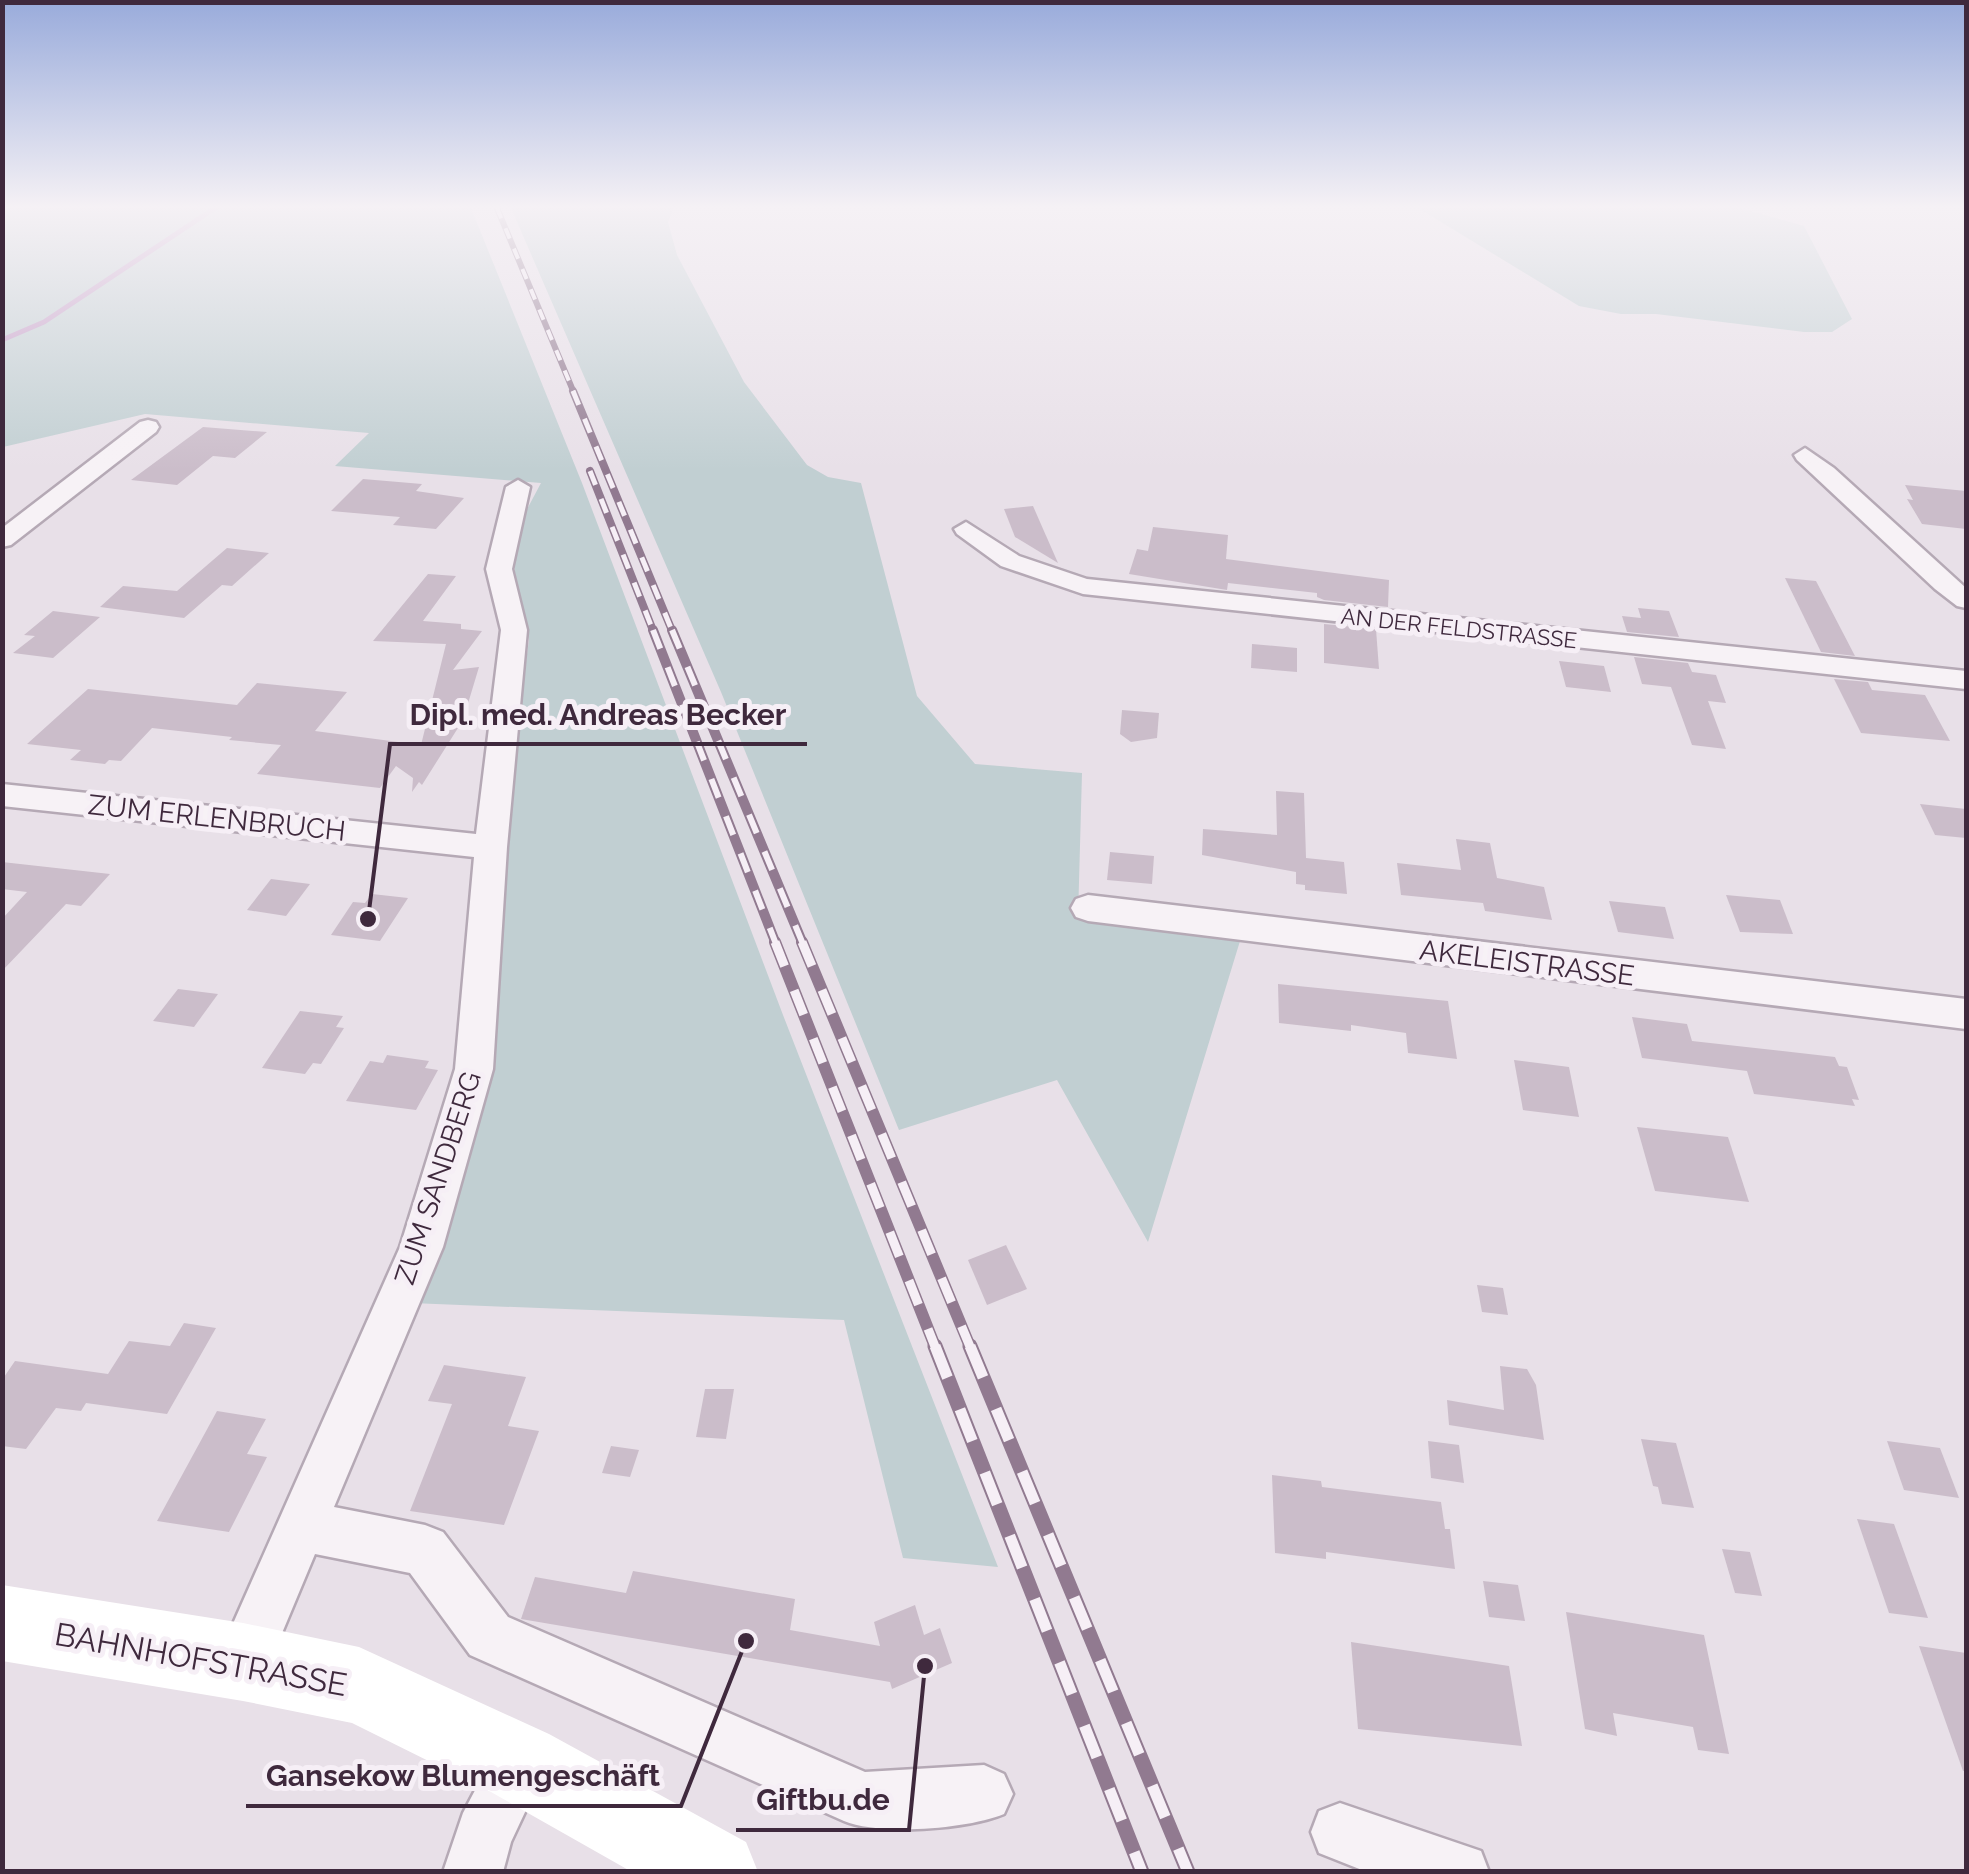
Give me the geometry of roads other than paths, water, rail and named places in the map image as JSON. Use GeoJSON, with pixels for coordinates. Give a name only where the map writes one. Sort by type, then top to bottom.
{"type":"FeatureCollection","features":[{"type":"Feature","properties":{"kind":"main road","name":"BAHNHOFSTRASSE"},"geometry":{"type":"LineString","coordinates":[[2,1624],[243,1662],[359,1686],[520,1763],[716,1872]]}},
{"type":"Feature","properties":{"kind":"street"},"geometry":{"type":"LineString","coordinates":[[2,540],[148,427]]}},
{"type":"Feature","properties":{"kind":"street"},"geometry":{"type":"LineString","coordinates":[[1805,455],[1850,490],[1917,561],[1966,600]]}},
{"type":"Feature","properties":{"kind":"street","name":"ZUM SANDBERG"},"geometry":{"type":"LineString","coordinates":[[243,1662],[421,1247],[474,1069],[490,847],[514,630],[499,568],[518,487]]}},
{"type":"Feature","properties":{"kind":"street","name":"AN DER FELDSTRASSE"},"geometry":{"type":"LineString","coordinates":[[966,529],[1010,561],[1083,586],[1966,680]]}},
{"type":"Feature","properties":{"kind":"street","name":"ZUM ERLENBRUCH"},"geometry":{"type":"LineString","coordinates":[[2,795],[490,847]]}},
{"type":"Feature","properties":{"kind":"street","name":"AKELEISTRASSE"},"geometry":{"type":"LineString","coordinates":[[1088,908],[1966,1014]]}},
{"type":"Feature","properties":{"kind":"street"},"geometry":{"type":"LineString","coordinates":[[303,1526],[425,1550],[489,1636],[864,1802],[984,1794]]}},
{"type":"Feature","properties":{"kind":"street"},"geometry":{"type":"LineString","coordinates":[[473,1872],[484,1834],[520,1763]]}},
{"type":"Feature","properties":{"kind":"street"},"geometry":{"type":"LineString","coordinates":[[1340,1832],[1442,1870],[1460,1872]]}},
{"type":"Feature","properties":{"kind":"waterway"},"geometry":{"type":"LineString","coordinates":[[2,340],[44,322],[84,295]]}},
{"type":"Feature","properties":{"kind":"railway"},"geometry":{"type":"LineString","coordinates":[[533,295],[574,393]]}},
{"type":"Feature","properties":{"kind":"railway"},"geometry":{"type":"LineString","coordinates":[[573,391],[673,633]]}},
{"type":"Feature","properties":{"kind":"railway"},"geometry":{"type":"LineString","coordinates":[[590,471],[654,633]]}},
{"type":"Feature","properties":{"kind":"railway"},"geometry":{"type":"LineString","coordinates":[[653,630],[776,944]]}},
{"type":"Feature","properties":{"kind":"railway"},"geometry":{"type":"LineString","coordinates":[[672,630],[803,944]]}},
{"type":"Feature","properties":{"kind":"railway"},"geometry":{"type":"LineString","coordinates":[[775,942],[936,1349]]}},
{"type":"Feature","properties":{"kind":"railway"},"geometry":{"type":"LineString","coordinates":[[802,942],[971,1349]]}},
{"type":"Feature","properties":{"kind":"railway"},"geometry":{"type":"LineString","coordinates":[[935,1346],[1142,1872]]}},
{"type":"Feature","properties":{"kind":"railway"},"geometry":{"type":"LineString","coordinates":[[970,1346],[1188,1872]]}},
{"type":"Feature","properties":{"kind":"place","name":"Dipl. med. Andreas Becker"},"geometry":{"type":"Point","coordinates":[368,919]}},
{"type":"Feature","properties":{"kind":"place","name":"Gansekow Blumengeschäft"},"geometry":{"type":"Point","coordinates":[746,1641]}},
{"type":"Feature","properties":{"kind":"place","name":"Giftbu.de"},"geometry":{"type":"Point","coordinates":[925,1666]}}]}
